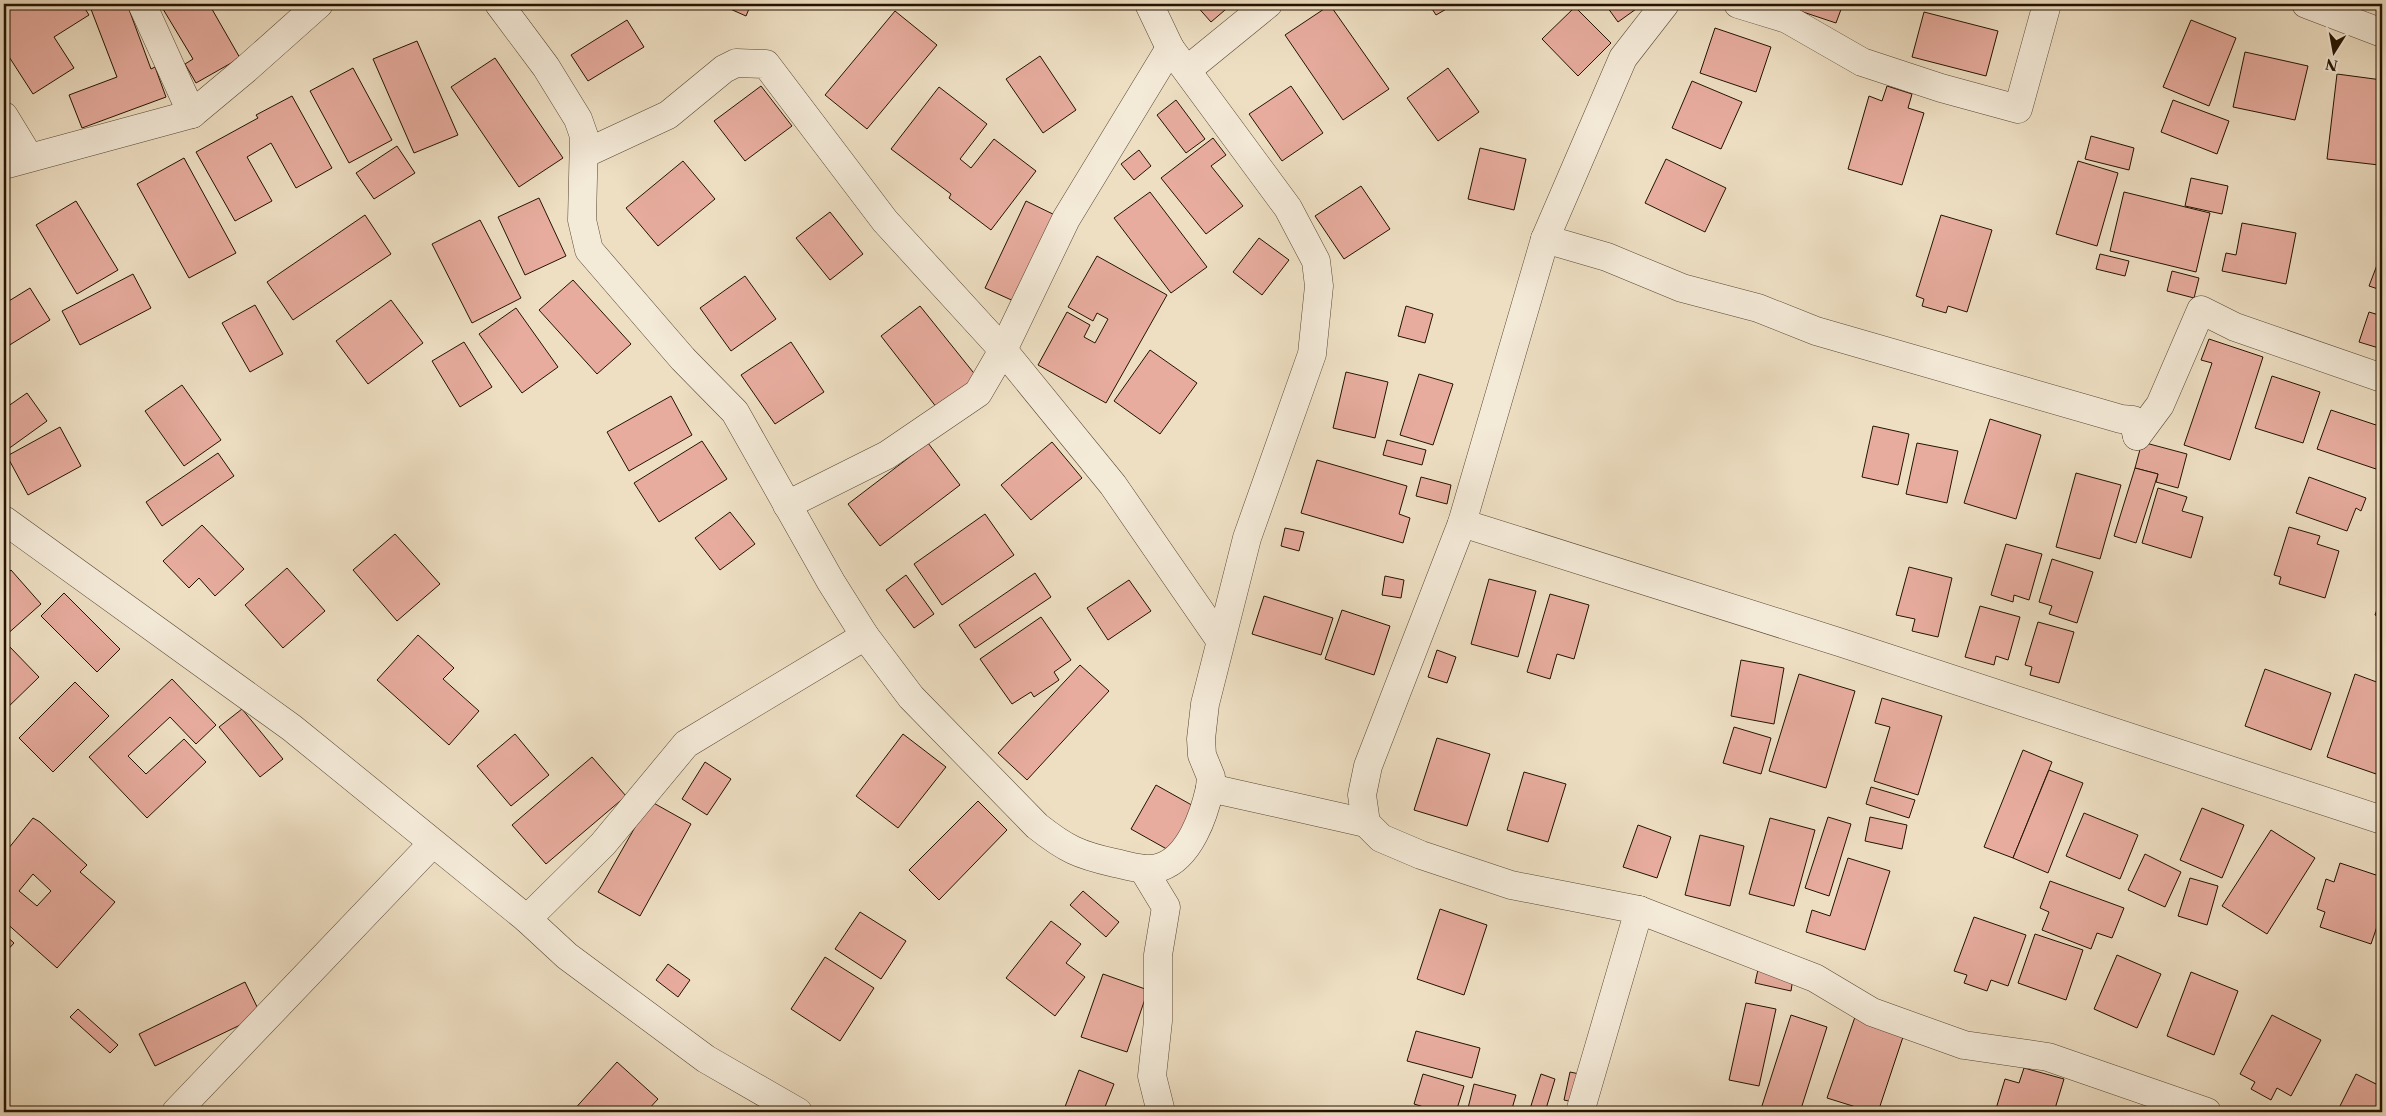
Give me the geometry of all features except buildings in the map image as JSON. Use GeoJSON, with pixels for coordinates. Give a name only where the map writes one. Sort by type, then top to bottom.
{"type":"FeatureCollection","features":[{"type":"Feature","properties":{"kind":"street"},"geometry":{"type":"LineString","coordinates":[[142,4],[192,114]]}},
{"type":"Feature","properties":{"kind":"street"},"geometry":{"type":"LineString","coordinates":[[499,4],[546,68],[578,119],[584,136],[581,192],[582,220],[589,250],[683,359],[735,412],[864,636],[911,696],[1036,826],[1060,844],[1092,859],[1143,869],[1160,867],[1178,855],[1196,833],[1206,811],[1211,776],[1202,755],[1201,739],[1206,704],[1220,640],[1247,538],[1312,354],[1319,286],[1316,261],[1288,208],[1170,48],[1148,4]]}},
{"type":"Feature","properties":{"kind":"street"},"geometry":{"type":"LineString","coordinates":[[1187,70],[1268,4]]}},
{"type":"Feature","properties":{"kind":"street"},"geometry":{"type":"LineString","coordinates":[[1366,823],[1362,795],[1368,766],[1462,523],[1545,239],[1623,58],[1665,4]]}},
{"type":"Feature","properties":{"kind":"street"},"geometry":{"type":"LineString","coordinates":[[1738,4],[1787,19],[1862,62],[1941,88],[2018,109],[2047,4]]}},
{"type":"Feature","properties":{"kind":"street"},"geometry":{"type":"LineString","coordinates":[[2306,4],[2370,20]]}},
{"type":"Feature","properties":{"kind":"street"},"geometry":{"type":"LineString","coordinates":[[4,116],[16,161],[192,114],[246,70],[316,5]]}},
{"type":"Feature","properties":{"kind":"street"},"geometry":{"type":"LineString","coordinates":[[787,505],[887,455],[978,393],[1003,350],[1066,219],[1170,48]]}},
{"type":"Feature","properties":{"kind":"street"},"geometry":{"type":"LineString","coordinates":[[584,154],[668,115],[724,68],[736,62],[766,64],[885,220],[1003,350],[1113,485],[1220,640]]}},
{"type":"Feature","properties":{"kind":"street"},"geometry":{"type":"LineString","coordinates":[[1545,239],[1607,257],[1682,288],[1758,308],[1816,332],[2121,419],[2133,420],[2137,436],[2160,404],[2201,310],[2235,327],[2382,378]]}},
{"type":"Feature","properties":{"kind":"street"},"geometry":{"type":"LineString","coordinates":[[4,520],[292,728],[526,919],[567,956],[706,1059],[798,1112]]}},
{"type":"Feature","properties":{"kind":"street"},"geometry":{"type":"LineString","coordinates":[[1462,523],[1842,643],[2382,820]]}},
{"type":"Feature","properties":{"kind":"street"},"geometry":{"type":"LineString","coordinates":[[526,919],[603,844],[686,744],[864,636]]}},
{"type":"Feature","properties":{"kind":"street"},"geometry":{"type":"LineString","coordinates":[[1210,788],[1366,823],[1381,838],[1421,855],[1511,885],[1639,910],[1815,978],[1872,1012],[1964,1045],[2048,1057],[2207,1112]]}},
{"type":"Feature","properties":{"kind":"street"},"geometry":{"type":"LineString","coordinates":[[176,1112],[432,844]]}},
{"type":"Feature","properties":{"kind":"street"},"geometry":{"type":"LineString","coordinates":[[1161,1112],[1152,1076],[1158,1021],[1158,955],[1166,907],[1171,894],[1178,855]]}},
{"type":"Feature","properties":{"kind":"street"},"geometry":{"type":"LineString","coordinates":[[1143,869],[1166,907]]}},
{"type":"Feature","properties":{"kind":"street"},"geometry":{"type":"LineString","coordinates":[[1580,1112],[1639,910]]}}]}
